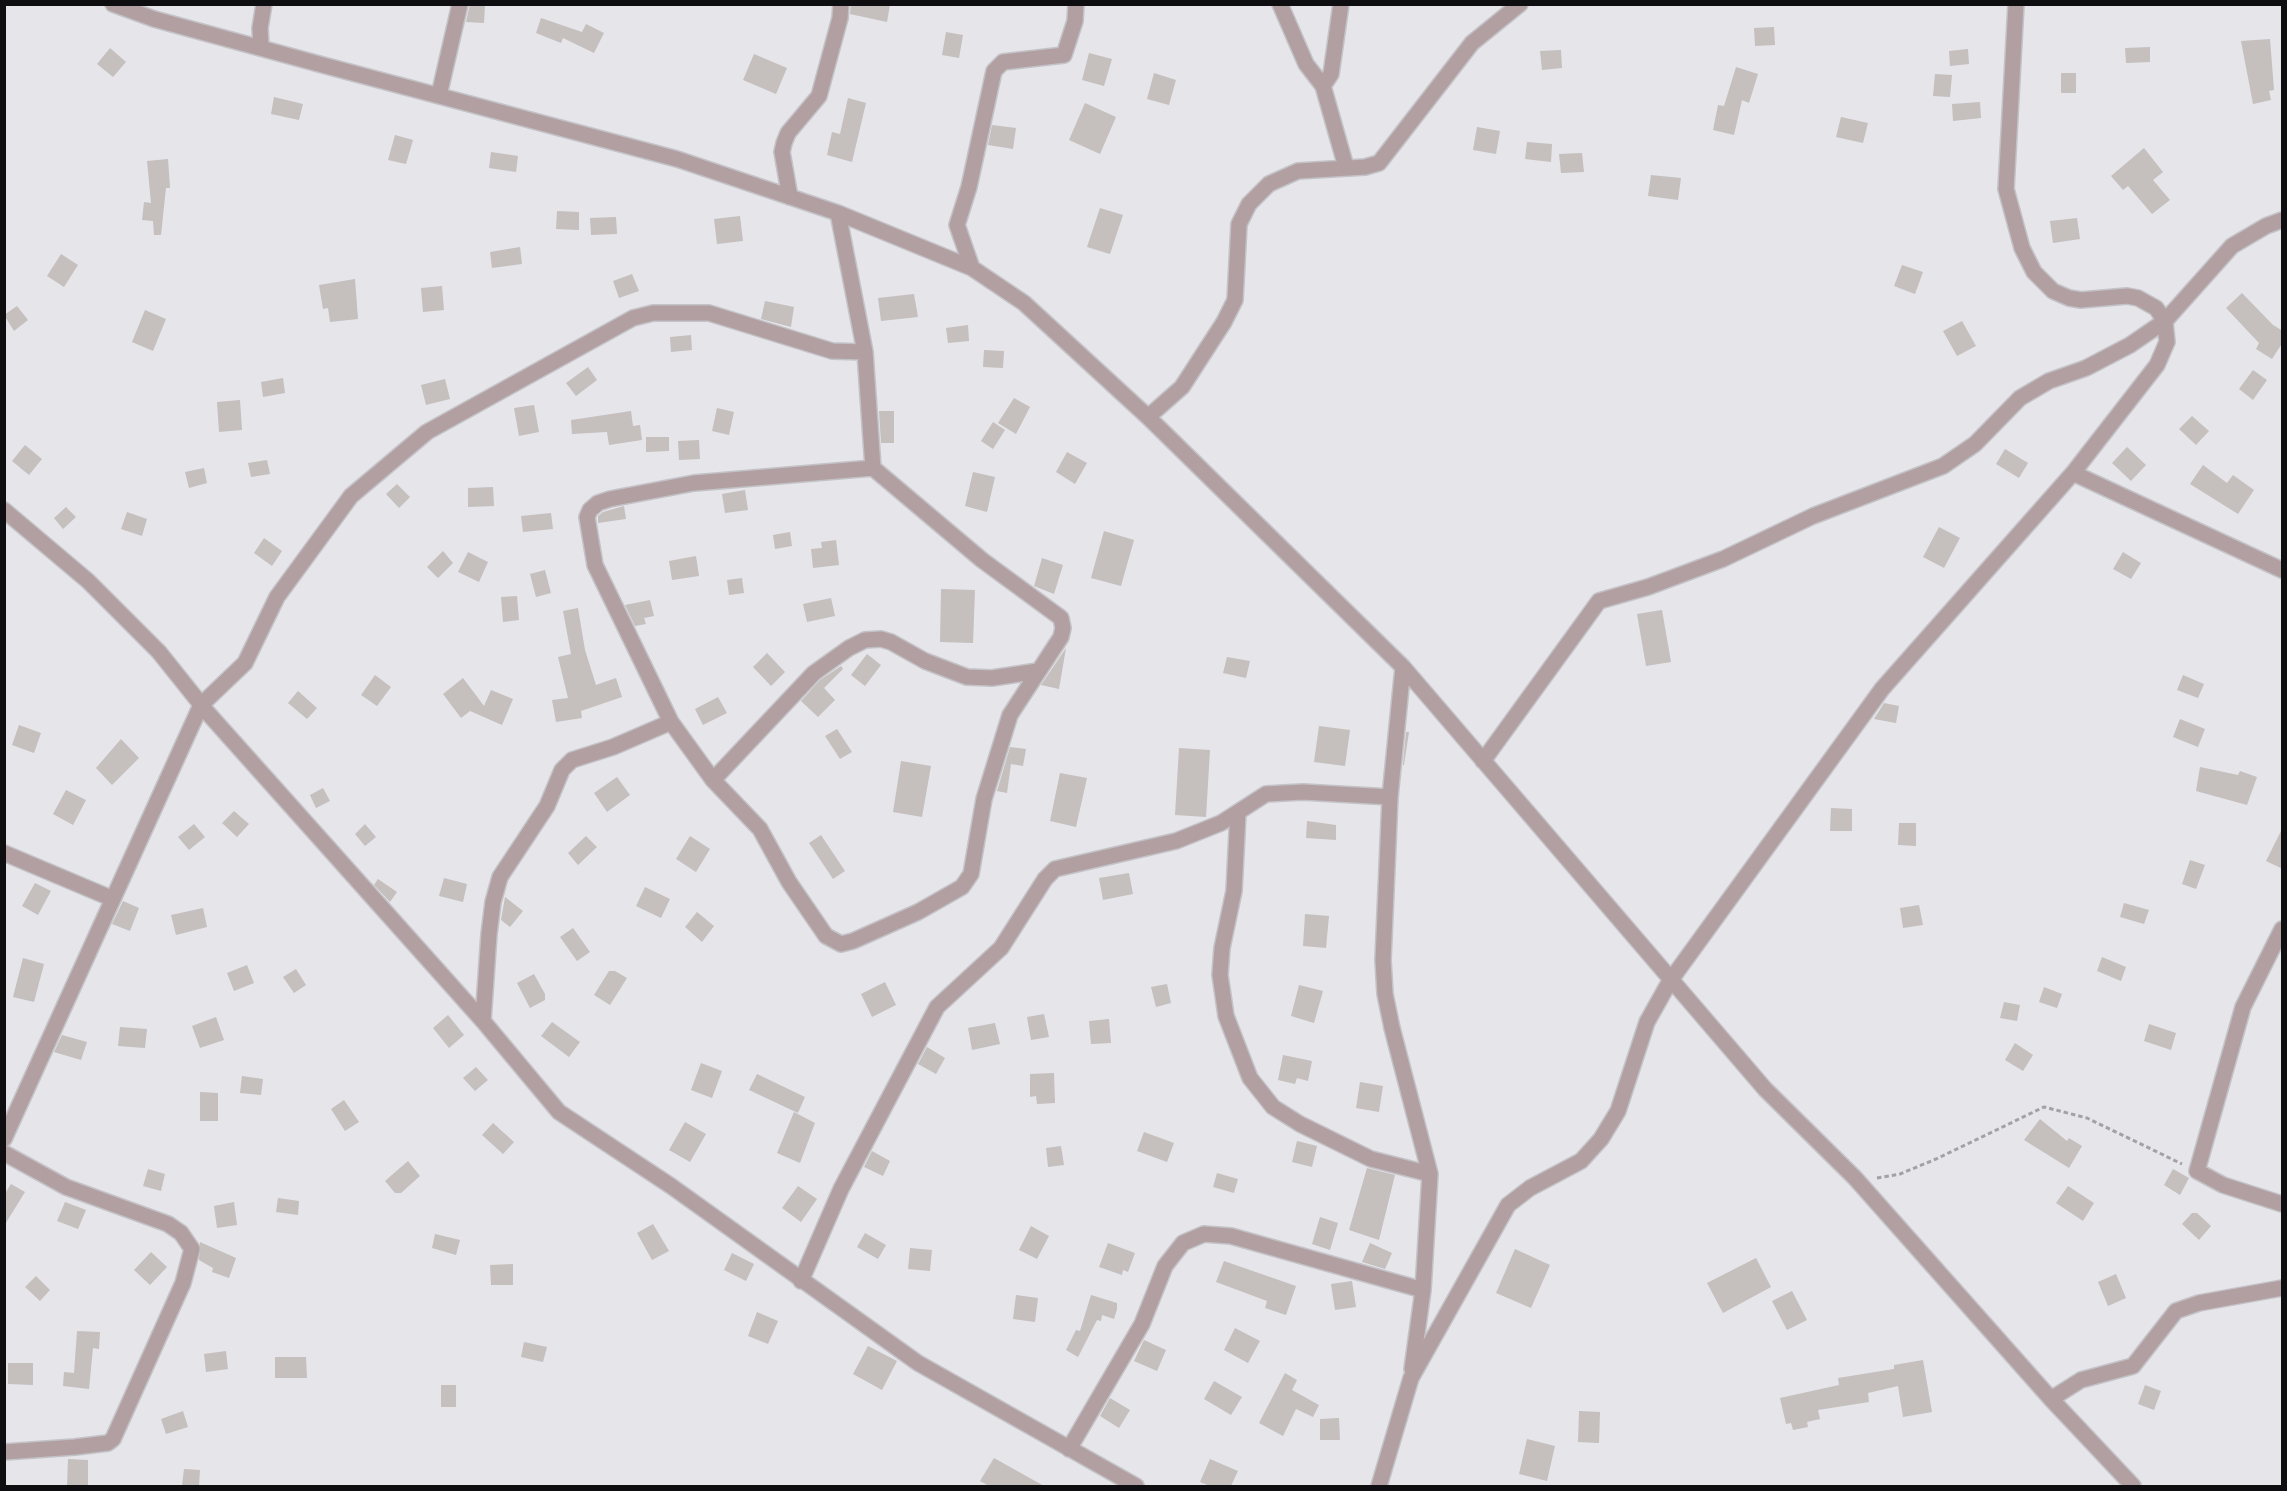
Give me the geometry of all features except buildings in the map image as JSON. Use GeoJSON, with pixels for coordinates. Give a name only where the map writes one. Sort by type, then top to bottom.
{"type":"FeatureCollection","features":[{"type":"Feature","properties":{"kind":"street"},"geometry":{"type":"LineString","coordinates":[[113,4],[153,12],[261,47],[677,159],[838,213],[972,268],[1024,303],[1148,417],[1403,667],[1764,1089],[1855,1178],[2051,1399],[2133,1486]]}},
{"type":"Feature","properties":{"kind":"street"},"geometry":{"type":"LineString","coordinates":[[261,47],[260,28],[264,4]]}},
{"type":"Feature","properties":{"kind":"street"},"geometry":{"type":"LineString","coordinates":[[439,95],[460,4]]}},
{"type":"Feature","properties":{"kind":"street"},"geometry":{"type":"LineString","coordinates":[[790,197],[782,152],[784,143],[788,132],[819,96],[840,18],[841,4]]}},
{"type":"Feature","properties":{"kind":"street"},"geometry":{"type":"LineString","coordinates":[[972,268],[957,225],[969,186],[994,71],[1003,62],[1064,55],[1075,21],[1076,4]]}},
{"type":"Feature","properties":{"kind":"street"},"geometry":{"type":"LineString","coordinates":[[1280,4],[1306,64],[1323,86],[1346,167]]}},
{"type":"Feature","properties":{"kind":"street"},"geometry":{"type":"LineString","coordinates":[[1323,86],[1331,74],[1341,4]]}},
{"type":"Feature","properties":{"kind":"street"},"geometry":{"type":"LineString","coordinates":[[1411,1378],[1508,1204],[1530,1188],[1581,1161],[1601,1139],[1618,1111],[1647,1022],[1670,981],[1882,689],[2073,473],[2157,365],[2167,342],[2165,321],[2156,308],[2138,298],[2127,296],[2081,300],[2061,294],[2038,277],[2022,248],[2006,189],[2016,4]]}},
{"type":"Feature","properties":{"kind":"street"},"geometry":{"type":"LineString","coordinates":[[1148,417],[1182,387],[1224,322],[1235,300],[1239,224],[1249,204],[1269,184],[1298,171],[1380,163],[1472,43],[1517,5]]}},
{"type":"Feature","properties":{"kind":"street"},"geometry":{"type":"LineString","coordinates":[[838,213],[866,352],[873,468]]}},
{"type":"Feature","properties":{"kind":"street"},"geometry":{"type":"LineString","coordinates":[[1483,761],[1599,601],[1723,559],[1813,516],[1943,466],[1975,444],[2020,398],[2049,381],[2086,368],[2130,345],[2165,321],[2232,246],[2266,226],[2283,220]]}},
{"type":"Feature","properties":{"kind":"street"},"geometry":{"type":"LineString","coordinates":[[4,1139],[201,705],[245,663],[276,597],[351,496],[427,432],[633,318],[653,313],[709,313],[832,351],[866,352]]}},
{"type":"Feature","properties":{"kind":"street"},"geometry":{"type":"LineString","coordinates":[[873,468],[982,560],[1061,618],[1063,628],[1061,637],[1010,715],[984,799],[971,874],[962,887],[918,912],[853,941],[841,944],[826,936],[789,882],[760,829],[713,780],[671,722],[595,565],[587,517],[590,510],[598,503],[610,499],[694,483],[873,468]]}},
{"type":"Feature","properties":{"kind":"street"},"geometry":{"type":"LineString","coordinates":[[2073,473],[2283,570]]}},
{"type":"Feature","properties":{"kind":"street"},"geometry":{"type":"LineString","coordinates":[[4,510],[96,589],[159,652],[201,705],[483,1021],[559,1112],[671,1186],[801,1281],[918,1362],[1136,1486]]}},
{"type":"Feature","properties":{"kind":"street"},"geometry":{"type":"LineString","coordinates":[[713,780],[814,673],[849,648],[865,640],[881,639],[891,642],[925,661],[967,677],[992,678],[1038,671]]}},
{"type":"Feature","properties":{"kind":"street"},"geometry":{"type":"LineString","coordinates":[[1379,1486],[1411,1378],[1423,1290],[1430,1174],[1412,1114],[1385,994],[1383,960],[1390,797],[1403,667]]}},
{"type":"Feature","properties":{"kind":"street"},"geometry":{"type":"LineString","coordinates":[[483,1021],[489,934],[493,902],[500,877],[547,806],[562,770],[572,760],[613,747],[671,722]]}},
{"type":"Feature","properties":{"kind":"street"},"geometry":{"type":"LineString","coordinates":[[801,1281],[841,1189],[937,1007],[1001,948],[1045,879],[1055,869],[1176,841],[1221,823],[1266,794],[1303,792],[1390,797]]}},
{"type":"Feature","properties":{"kind":"street"},"geometry":{"type":"LineString","coordinates":[[1238,813],[1234,891],[1222,948],[1220,975],[1226,1016],[1250,1078],[1274,1107],[1300,1124],[1371,1159],[1430,1174]]}},
{"type":"Feature","properties":{"kind":"street"},"geometry":{"type":"LineString","coordinates":[[4,852],[113,899]]}},
{"type":"Feature","properties":{"kind":"street"},"geometry":{"type":"LineString","coordinates":[[2283,929],[2243,1007],[2197,1171],[2223,1185],[2283,1204]]}},
{"type":"Feature","properties":{"kind":"street"},"geometry":{"type":"LineString","coordinates":[[4,1153],[66,1187],[168,1224],[181,1233],[192,1249],[183,1283],[114,1439],[108,1443],[75,1448],[4,1452]]}},
{"type":"Feature","properties":{"kind":"street"},"geometry":{"type":"LineString","coordinates":[[1069,1449],[1142,1324],[1165,1266],[1183,1244],[1204,1234],[1232,1236],[1423,1290]]}},
{"type":"Feature","properties":{"kind":"street"},"geometry":{"type":"LineString","coordinates":[[2051,1399],[2081,1380],[2133,1366],[2176,1311],[2199,1303],[2283,1288]]}},
{"type":"Feature","properties":{"kind":"path"},"geometry":{"type":"LineString","coordinates":[[1855,1178],[1900,1174],[2044,1107],[2087,1118],[2197,1171]]}}]}
